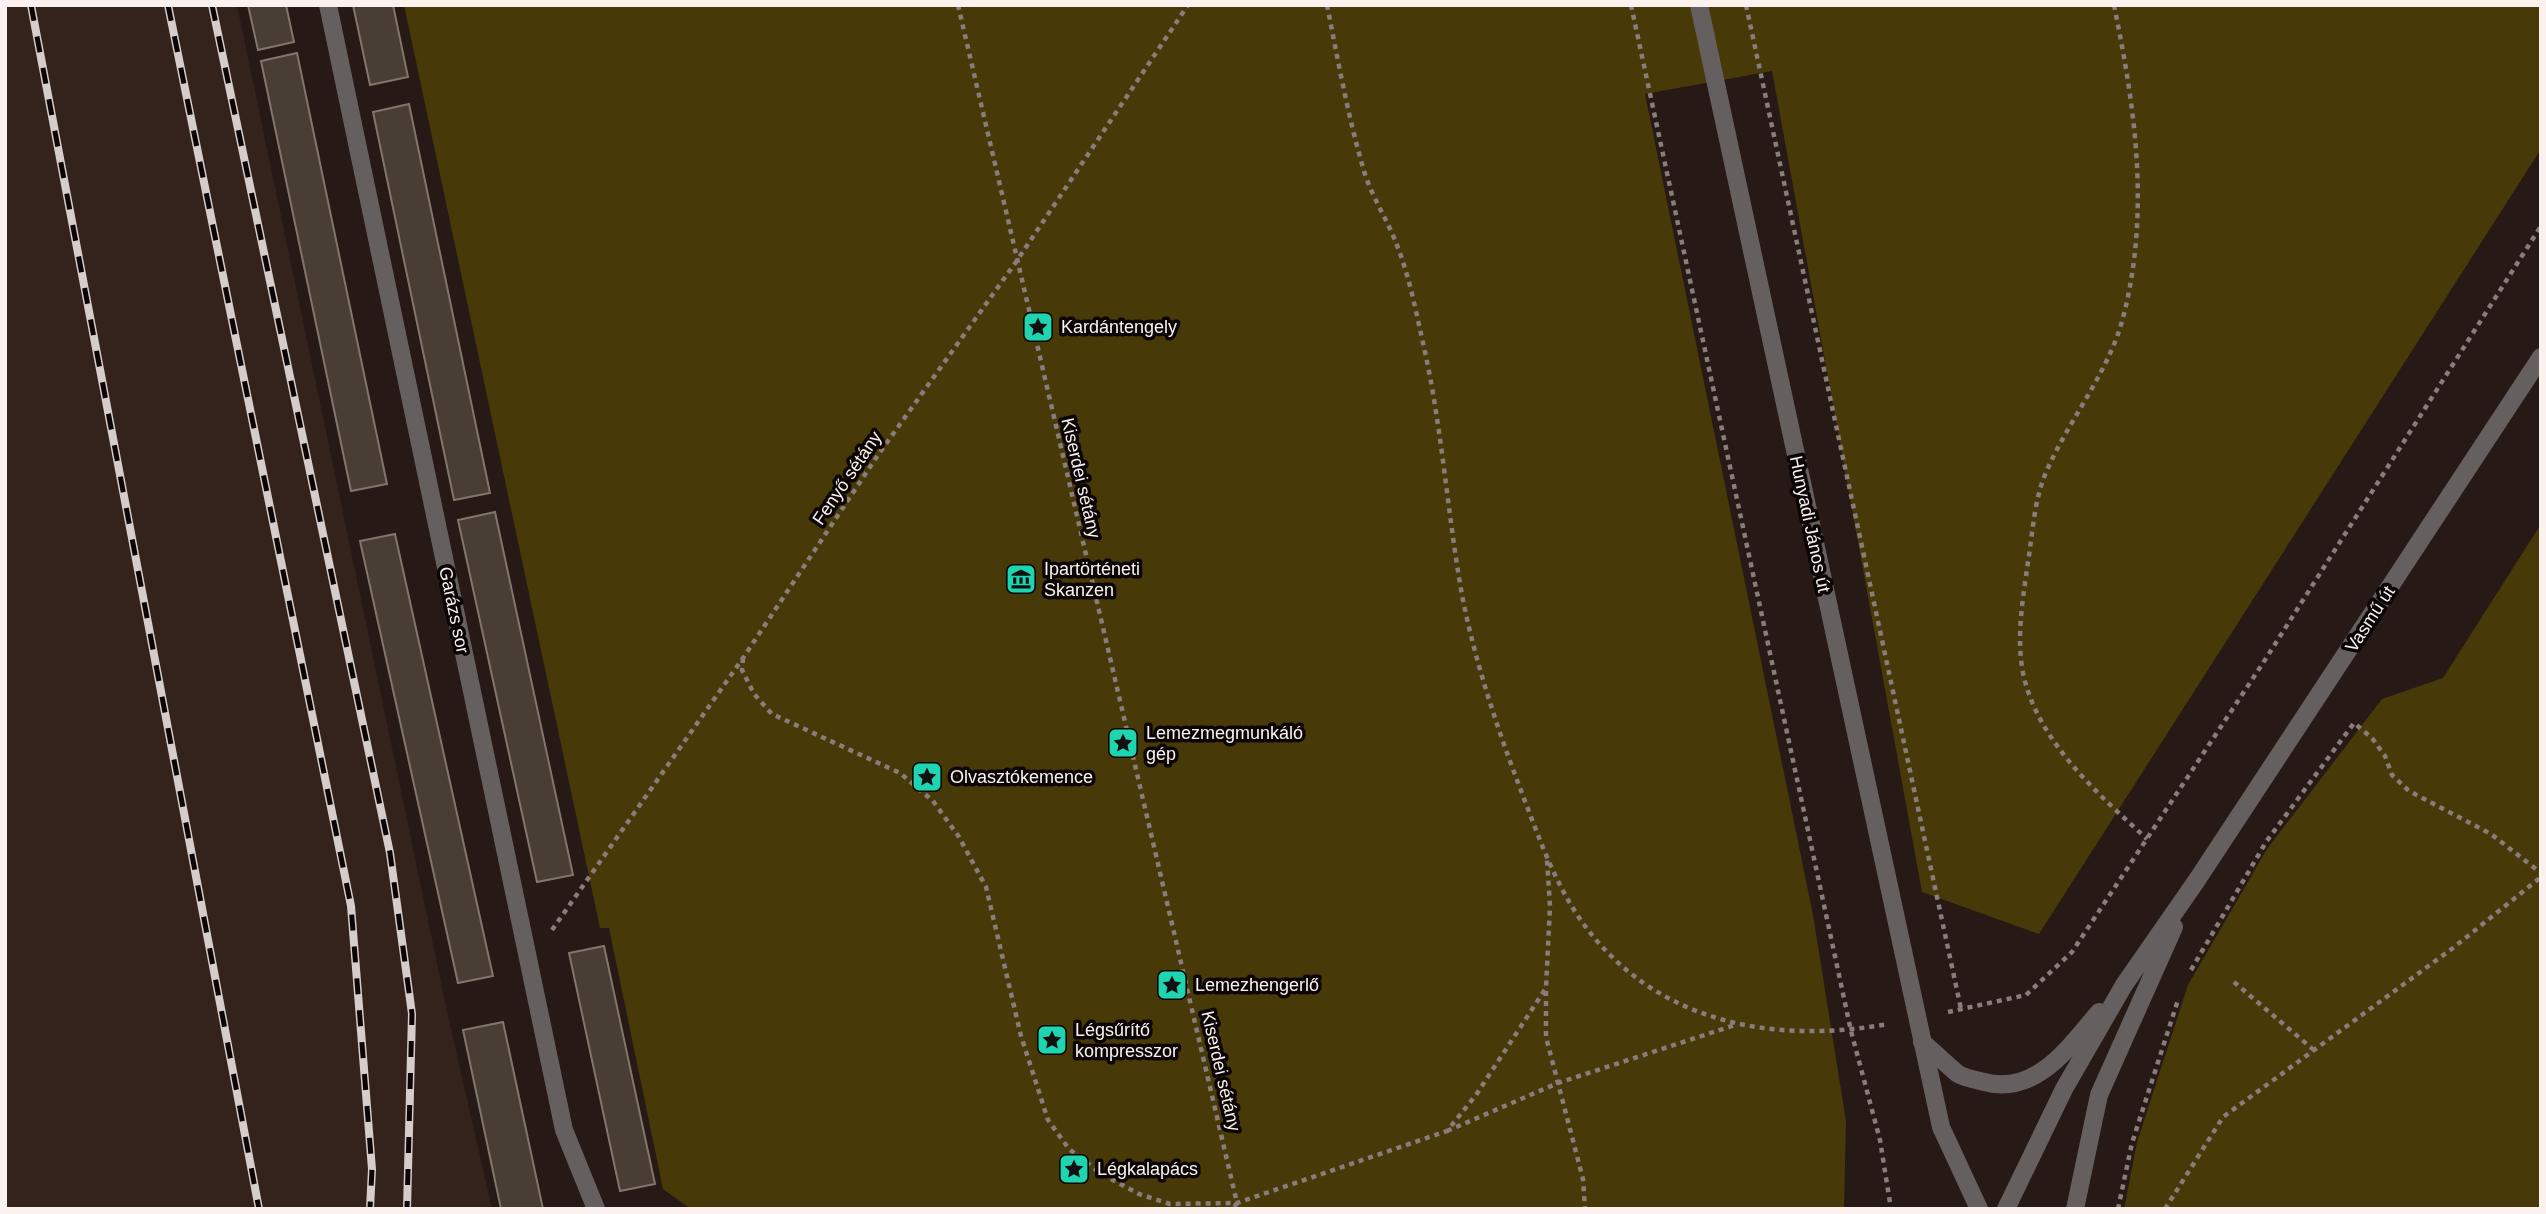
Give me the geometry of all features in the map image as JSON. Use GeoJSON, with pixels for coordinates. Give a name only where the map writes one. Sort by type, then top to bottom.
{"type":"FeatureCollection","features":[{"type":"Feature","properties":{"kind":"street","name":"Garázs sor"},"geometry":{"type":"LineString","coordinates":[[328,5],[564,1130],[596,1209]]}},
{"type":"Feature","properties":{"kind":"street","name":"Hunyadi János út"},"geometry":{"type":"LineString","coordinates":[[1699,5],[1941,1127],[1979,1209]]}},
{"type":"Feature","properties":{"kind":"street","name":"Vasmű út"},"geometry":{"type":"LineString","coordinates":[[2197,880],[2541,357]]}},
{"type":"Feature","properties":{"kind":"street"},"geometry":{"type":"LineString","coordinates":[[2006,1209],[2064,1089],[2124,985],[2197,880]]}},
{"type":"Feature","properties":{"kind":"street"},"geometry":{"type":"LineString","coordinates":[[2075,1209],[2099,1095],[2197,880]]}},
{"type":"Feature","properties":{"kind":"street"},"geometry":{"type":"LineString","coordinates":[[1922,1042],[1961,1076],[2013,1086],[2038,1076],[2062,1055],[2124,985]]}},
{"type":"Feature","properties":{"kind":"path","name":"Kiserdei sétány"},"geometry":{"type":"LineString","coordinates":[[958,5],[1237,1203]]}},
{"type":"Feature","properties":{"kind":"path","name":"Fenyő sétány"},"geometry":{"type":"LineString","coordinates":[[528,964],[743,658],[878,455],[1016,262],[1188,5]]}},
{"type":"Feature","properties":{"kind":"path"},"geometry":{"type":"LineString","coordinates":[[1327,5],[1365,173],[1398,247],[1424,346],[1463,597],[1485,690],[1547,857],[1578,917],[1610,957],[1669,999],[1696,1012],[1737,1025],[1795,1032],[1851,1031],[2026,995],[2072,952],[2263,663],[2541,226]]}},
{"type":"Feature","properties":{"kind":"path"},"geometry":{"type":"LineString","coordinates":[[1631,5],[1851,1031],[1880,1140],[1891,1209]]}},
{"type":"Feature","properties":{"kind":"path"},"geometry":{"type":"LineString","coordinates":[[1746,5],[1961,1009]]}},
{"type":"Feature","properties":{"kind":"path"},"geometry":{"type":"LineString","coordinates":[[2114,5],[2138,143],[2139,208],[2132,277],[2123,316],[2110,353],[2048,469],[2036,503],[2022,602],[2020,649],[2031,701],[2043,725],[2098,794],[2147,839]]}},
{"type":"Feature","properties":{"kind":"path"},"geometry":{"type":"LineString","coordinates":[[743,658],[743,670],[754,694],[772,714],[900,773],[933,801],[959,838],[986,887],[1021,1036],[1048,1120],[1069,1149],[1100,1173],[1139,1194],[1170,1204],[1237,1203],[1447,1131],[1558,1083],[1737,1025]]}},
{"type":"Feature","properties":{"kind":"path"},"geometry":{"type":"LineString","coordinates":[[2165,1209],[2223,1117],[2315,1051],[2541,875],[2491,834],[2409,791],[2392,775],[2385,756],[2372,738],[2354,723],[2266,842],[2190,972]]}},
{"type":"Feature","properties":{"kind":"path"},"geometry":{"type":"LineString","coordinates":[[1547,857],[1550,906],[1546,1037],[1583,1179],[1586,1209]]}},
{"type":"Feature","properties":{"kind":"path"},"geometry":{"type":"LineString","coordinates":[[2234,982],[2315,1051]]}},
{"type":"Feature","properties":{"kind":"path"},"geometry":{"type":"LineString","coordinates":[[1447,1131],[1476,1095],[1546,988]]}},
{"type":"Feature","properties":{"kind":"path"},"geometry":{"type":"LineString","coordinates":[[2118,1209],[2132,1143],[2179,997]]}},
{"type":"Feature","properties":{"kind":"path"},"geometry":{"type":"LineString","coordinates":[[1233,1209],[1237,1203]]}},
{"type":"Feature","properties":{"kind":"shaded area"},"geometry":{"type":"Polygon","coordinates":[[[5,5],[237,5],[447,1011],[492,1209],[5,1209],[5,5]]]}},
{"type":"Feature","properties":{"kind":"shaded area"},"geometry":{"type":"Polygon","coordinates":[[[404,5],[2541,5],[2541,149],[2039,934],[1922,892],[1772,71],[1645,94],[1813,915],[1846,1121],[1844,1209],[691,1209],[663,1189],[609,928],[600,928],[404,5]]]}},
{"type":"Feature","properties":{"kind":"shaded area"},"geometry":{"type":"Polygon","coordinates":[[[2541,524],[2541,1209],[2124,1209],[2137,1142],[2188,985],[2267,849],[2382,699],[2443,678],[2541,524]]]}},
{"type":"Feature","properties":{"kind":"building"},"geometry":{"type":"Polygon","coordinates":[[[248,5],[286,5],[294,42],[258,50],[248,5]]]}},
{"type":"Feature","properties":{"kind":"building"},"geometry":{"type":"Polygon","coordinates":[[[353,5],[393,5],[408,77],[370,85],[353,5]]]}},
{"type":"Feature","properties":{"kind":"building"},"geometry":{"type":"Polygon","coordinates":[[[297,53],[387,484],[351,491],[261,61],[297,53]]]}},
{"type":"Feature","properties":{"kind":"building"},"geometry":{"type":"Polygon","coordinates":[[[409,104],[490,493],[454,500],[373,112],[409,104]]]}},
{"type":"Feature","properties":{"kind":"building"},"geometry":{"type":"Polygon","coordinates":[[[495,512],[573,875],[537,882],[458,520],[495,512]]]}},
{"type":"Feature","properties":{"kind":"building"},"geometry":{"type":"Polygon","coordinates":[[[395,534],[493,976],[458,983],[360,541],[395,534]]]}},
{"type":"Feature","properties":{"kind":"building"},"geometry":{"type":"Polygon","coordinates":[[[604,946],[655,1184],[620,1191],[569,953],[604,946]]]}},
{"type":"Feature","properties":{"kind":"building"},"geometry":{"type":"Polygon","coordinates":[[[503,1022],[543,1209],[501,1209],[463,1030],[503,1022]]]}},
{"type":"Feature","properties":{"kind":"railway"},"geometry":{"type":"LineString","coordinates":[[31,5],[259,1209]]}},
{"type":"Feature","properties":{"kind":"railway"},"geometry":{"type":"LineString","coordinates":[[168,5],[351,906],[372,1169],[370,1209]]}},
{"type":"Feature","properties":{"kind":"railway"},"geometry":{"type":"LineString","coordinates":[[212,5],[390,853],[412,1014],[407,1209]]}},
{"type":"Feature","properties":{"kind":"place","name":"Kardántengely"},"geometry":{"type":"Point","coordinates":[1038,327]}},
{"type":"Feature","properties":{"kind":"place","name":"Ipartörténeti Skanzen"},"geometry":{"type":"Point","coordinates":[1021,579]}},
{"type":"Feature","properties":{"kind":"place","name":"Lemezmegmunkáló gép"},"geometry":{"type":"Point","coordinates":[1123,743]}},
{"type":"Feature","properties":{"kind":"place","name":"Olvasztókemence"},"geometry":{"type":"Point","coordinates":[927,777]}},
{"type":"Feature","properties":{"kind":"place","name":"Lemezhengerlő"},"geometry":{"type":"Point","coordinates":[1172,985]}},
{"type":"Feature","properties":{"kind":"place","name":"Légsűrítő kompresszor"},"geometry":{"type":"Point","coordinates":[1052,1040]}},
{"type":"Feature","properties":{"kind":"place","name":"Légkalapács"},"geometry":{"type":"Point","coordinates":[1074,1169]}}]}
